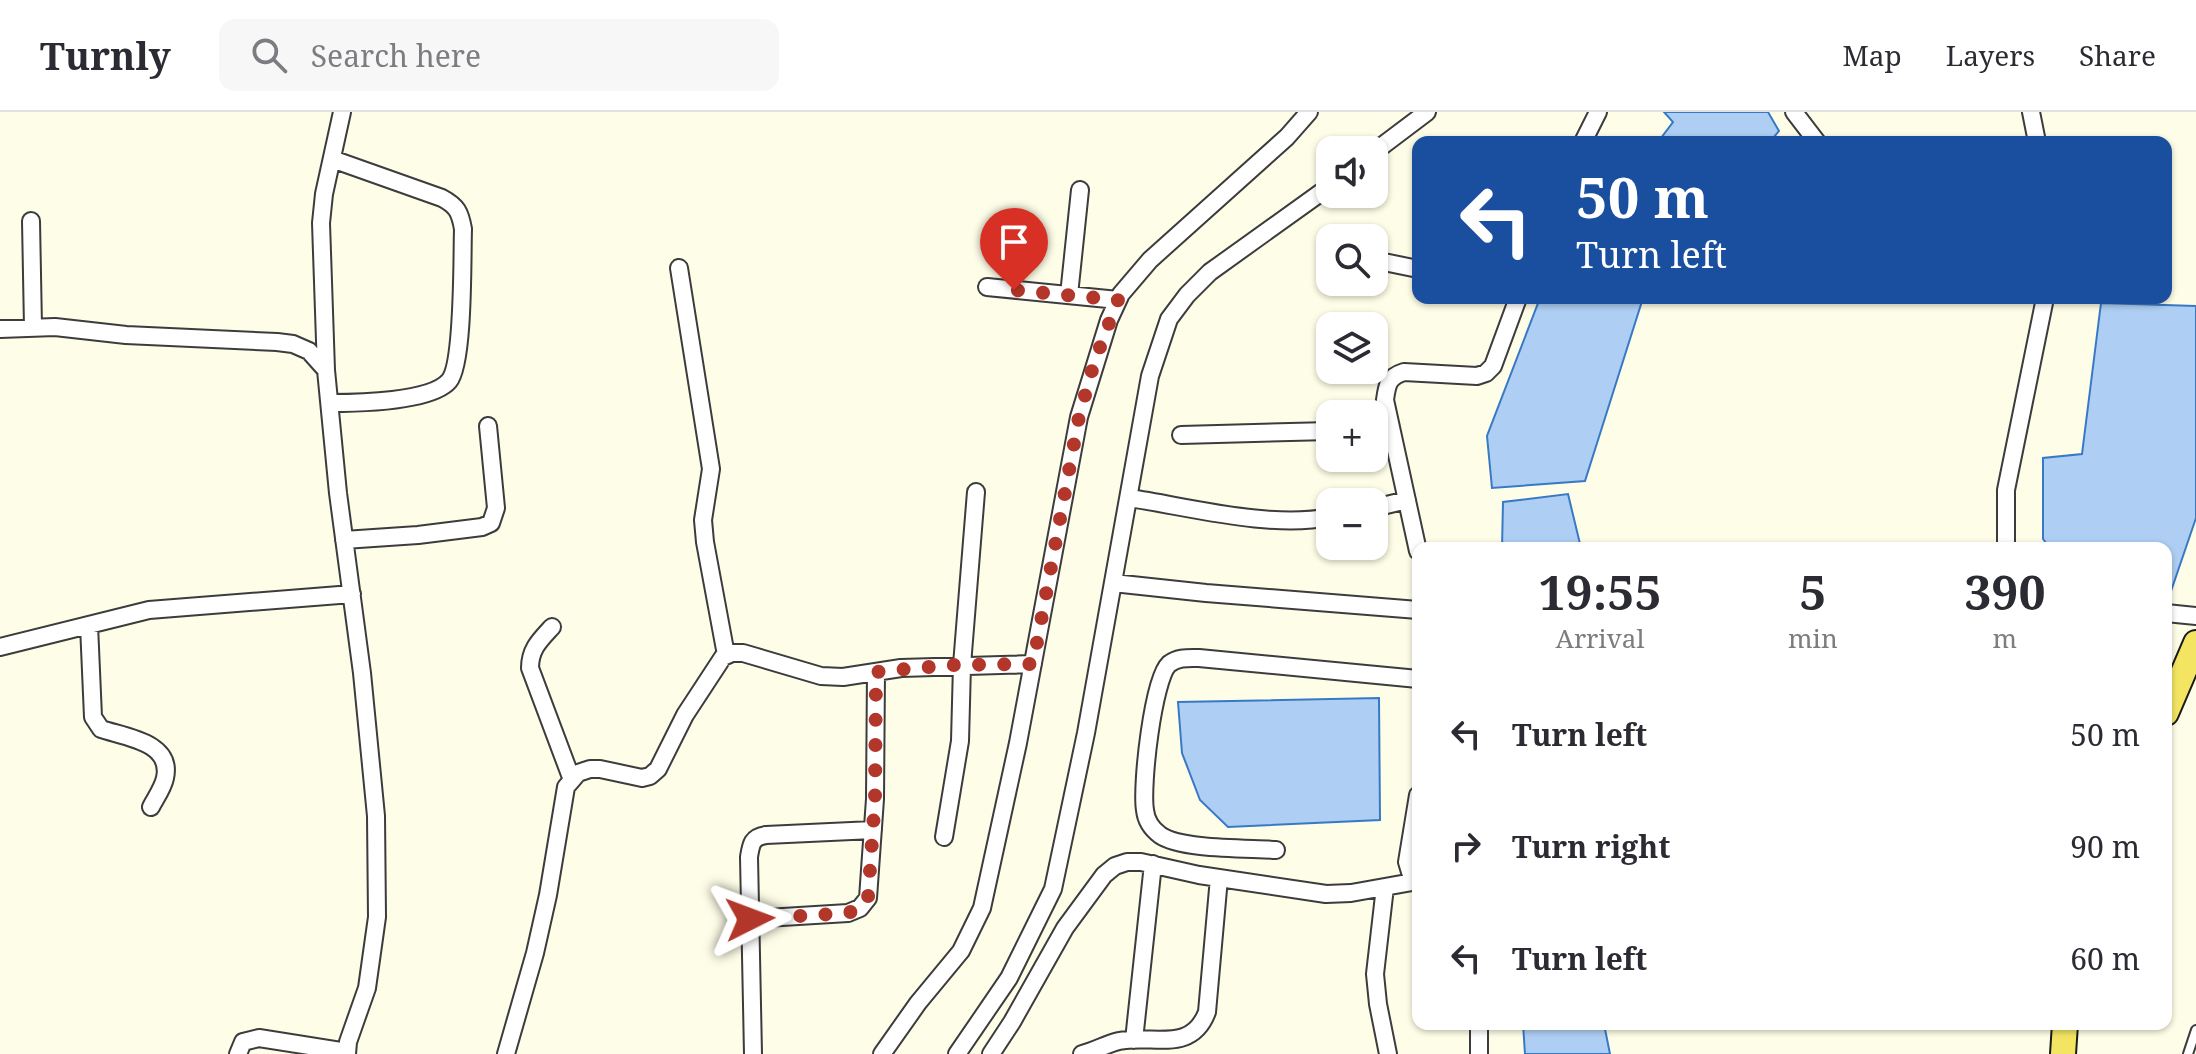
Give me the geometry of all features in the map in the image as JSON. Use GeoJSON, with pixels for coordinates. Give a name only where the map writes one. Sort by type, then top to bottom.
{"type":"FeatureCollection","features":[{"type":"Feature","properties":{"kind":"main road"},"geometry":{"type":"LineString","coordinates":[[2172,699],[2196,643]]}},
{"type":"Feature","properties":{"kind":"main road"},"geometry":{"type":"LineString","coordinates":[[2063,1054],[2065,1030]]}},
{"type":"Feature","properties":{"kind":"street"},"geometry":{"type":"LineString","coordinates":[[238,1054],[243,1042],[259,1038],[347,1053],[367,988],[377,917],[376,816],[326,370],[321,223],[324,194],[342,112]]}},
{"type":"Feature","properties":{"kind":"street"},"geometry":{"type":"LineString","coordinates":[[882,1054],[918,1003],[961,951],[974,930],[982,908],[1033,664],[1079,417],[1094,363],[1118,300],[1150,260],[1287,137],[1309,112]]}},
{"type":"Feature","properties":{"kind":"street"},"geometry":{"type":"LineString","coordinates":[[1388,141],[1427,112]]}},
{"type":"Feature","properties":{"kind":"street"},"geometry":{"type":"LineString","coordinates":[[1586,136],[1598,112]]}},
{"type":"Feature","properties":{"kind":"street"},"geometry":{"type":"LineString","coordinates":[[1794,112],[1812,136]]}},
{"type":"Feature","properties":{"kind":"street"},"geometry":{"type":"LineString","coordinates":[[2031,112],[2036,136]]}},
{"type":"Feature","properties":{"kind":"street"},"geometry":{"type":"LineString","coordinates":[[330,403],[377,402],[413,396],[448,382],[457,361],[463,229],[461,214],[455,205],[442,198],[332,159]]}},
{"type":"Feature","properties":{"kind":"street"},"geometry":{"type":"LineString","coordinates":[[1069,295],[1080,190]]}},
{"type":"Feature","properties":{"kind":"street"},"geometry":{"type":"LineString","coordinates":[[957,1054],[1009,978],[1053,889],[1150,376],[1169,319],[1210,272],[1316,196]]}},
{"type":"Feature","properties":{"kind":"street"},"geometry":{"type":"LineString","coordinates":[[31,221],[33,327]]}},
{"type":"Feature","properties":{"kind":"street"},"geometry":{"type":"LineString","coordinates":[[1388,263],[1412,268]]}},
{"type":"Feature","properties":{"kind":"street"},"geometry":{"type":"LineString","coordinates":[[679,268],[711,469],[703,520],[726,655]]}},
{"type":"Feature","properties":{"kind":"street"},"geometry":{"type":"LineString","coordinates":[[987,287],[1118,300]]}},
{"type":"Feature","properties":{"kind":"street"},"geometry":{"type":"LineString","coordinates":[[1416,542],[1385,400],[1387,384],[1393,375],[1404,372],[1477,376],[1486,373],[1493,366],[1516,304]]}},
{"type":"Feature","properties":{"kind":"street"},"geometry":{"type":"LineString","coordinates":[[2006,542],[2006,490],[2044,304]]}},
{"type":"Feature","properties":{"kind":"street"},"geometry":{"type":"LineString","coordinates":[[0,329],[33,327],[277,342],[309,351],[326,370]]}},
{"type":"Feature","properties":{"kind":"street"},"geometry":{"type":"LineString","coordinates":[[344,540],[418,535],[482,527],[491,523],[496,508],[488,426]]}},
{"type":"Feature","properties":{"kind":"street"},"geometry":{"type":"LineString","coordinates":[[1181,435],[1316,431]]}},
{"type":"Feature","properties":{"kind":"street"},"geometry":{"type":"LineString","coordinates":[[944,837],[960,741],[962,665],[976,492]]}},
{"type":"Feature","properties":{"kind":"street"},"geometry":{"type":"LineString","coordinates":[[1129,498],[1255,518],[1316,520]]}},
{"type":"Feature","properties":{"kind":"street"},"geometry":{"type":"LineString","coordinates":[[1388,505],[1407,500]]}},
{"type":"Feature","properties":{"kind":"street"},"geometry":{"type":"LineString","coordinates":[[1113,583],[1412,609]]}},
{"type":"Feature","properties":{"kind":"street"},"geometry":{"type":"LineString","coordinates":[[0,647],[149,610],[352,594]]}},
{"type":"Feature","properties":{"kind":"street"},"geometry":{"type":"LineString","coordinates":[[2172,614],[2196,616]]}},
{"type":"Feature","properties":{"kind":"street"},"geometry":{"type":"LineString","coordinates":[[89,625],[92,708],[96,724],[101,729],[154,746],[161,755],[165,779],[151,807]]}},
{"type":"Feature","properties":{"kind":"street"},"geometry":{"type":"LineString","coordinates":[[552,627],[534,647],[530,655],[530,668],[572,780]]}},
{"type":"Feature","properties":{"kind":"street"},"geometry":{"type":"LineString","coordinates":[[506,1054],[535,953],[566,787],[578,773],[590,769],[642,778],[650,776],[658,769],[685,715],[717,663],[726,655],[743,653],[821,676],[843,677],[962,665],[1033,664]]}},
{"type":"Feature","properties":{"kind":"street"},"geometry":{"type":"LineString","coordinates":[[1276,850],[1176,843],[1153,829],[1145,812],[1144,781],[1151,723],[1165,669],[1176,660],[1191,658],[1412,678]]}},
{"type":"Feature","properties":{"kind":"street"},"geometry":{"type":"LineString","coordinates":[[750,919],[848,913],[860,908],[868,898],[873,830],[876,672]]}},
{"type":"Feature","properties":{"kind":"street"},"geometry":{"type":"LineString","coordinates":[[753,1054],[749,857],[752,842],[757,836],[873,830]]}},
{"type":"Feature","properties":{"kind":"street"},"geometry":{"type":"LineString","coordinates":[[1412,832],[1407,862],[1412,874]]}},
{"type":"Feature","properties":{"kind":"street"},"geometry":{"type":"LineString","coordinates":[[991,1054],[1065,928],[1104,875],[1115,866],[1127,862],[1153,864],[1219,878],[1326,894],[1412,881]]}},
{"type":"Feature","properties":{"kind":"street"},"geometry":{"type":"LineString","coordinates":[[1134,1040],[1153,864]]}},
{"type":"Feature","properties":{"kind":"street"},"geometry":{"type":"LineString","coordinates":[[1082,1054],[1117,1041],[1167,1044],[1182,1041],[1203,1023],[1207,1012],[1219,878]]}},
{"type":"Feature","properties":{"kind":"street"},"geometry":{"type":"LineString","coordinates":[[1385,887],[1375,974],[1388,1054]]}},
{"type":"Feature","properties":{"kind":"street"},"geometry":{"type":"LineString","coordinates":[[1479,1030],[1479,1054]]}},
{"type":"Feature","properties":{"kind":"lane"},"geometry":{"type":"LineString","coordinates":[[2188,1054],[2196,1030]]}},
{"type":"Feature","properties":{"kind":"water"},"geometry":{"type":"Polygon","coordinates":[[[1664,112],[1768,112],[1779,131],[1775,136],[1662,136],[1673,122],[1664,112]]]}},
{"type":"Feature","properties":{"kind":"water"},"geometry":{"type":"Polygon","coordinates":[[[1538,304],[1641,304],[1585,481],[1492,488],[1487,436],[1538,304]]]}},
{"type":"Feature","properties":{"kind":"water"},"geometry":{"type":"Polygon","coordinates":[[[2101,304],[2196,306],[2196,518],[2172,588],[2172,542],[2045,542],[2043,539],[2043,458],[2082,454],[2101,304]]]}},
{"type":"Feature","properties":{"kind":"water"},"geometry":{"type":"Polygon","coordinates":[[[1568,494],[1580,542],[1502,542],[1503,502],[1568,494]]]}},
{"type":"Feature","properties":{"kind":"water"},"geometry":{"type":"Polygon","coordinates":[[[1379,698],[1380,820],[1228,827],[1200,800],[1182,753],[1178,702],[1379,698]]]}},
{"type":"Feature","properties":{"kind":"water"},"geometry":{"type":"Polygon","coordinates":[[[1523,1030],[1605,1030],[1610,1054],[1525,1054],[1523,1030]]]}},
{"type":"Feature","properties":{"kind":"route"},"geometry":{"type":"LineString","coordinates":[[750,919],[848,913],[860,908],[868,898],[875,799],[876,672],[949,665],[1033,664],[1079,417],[1094,363],[1118,300],[1014,290]]}}]}
